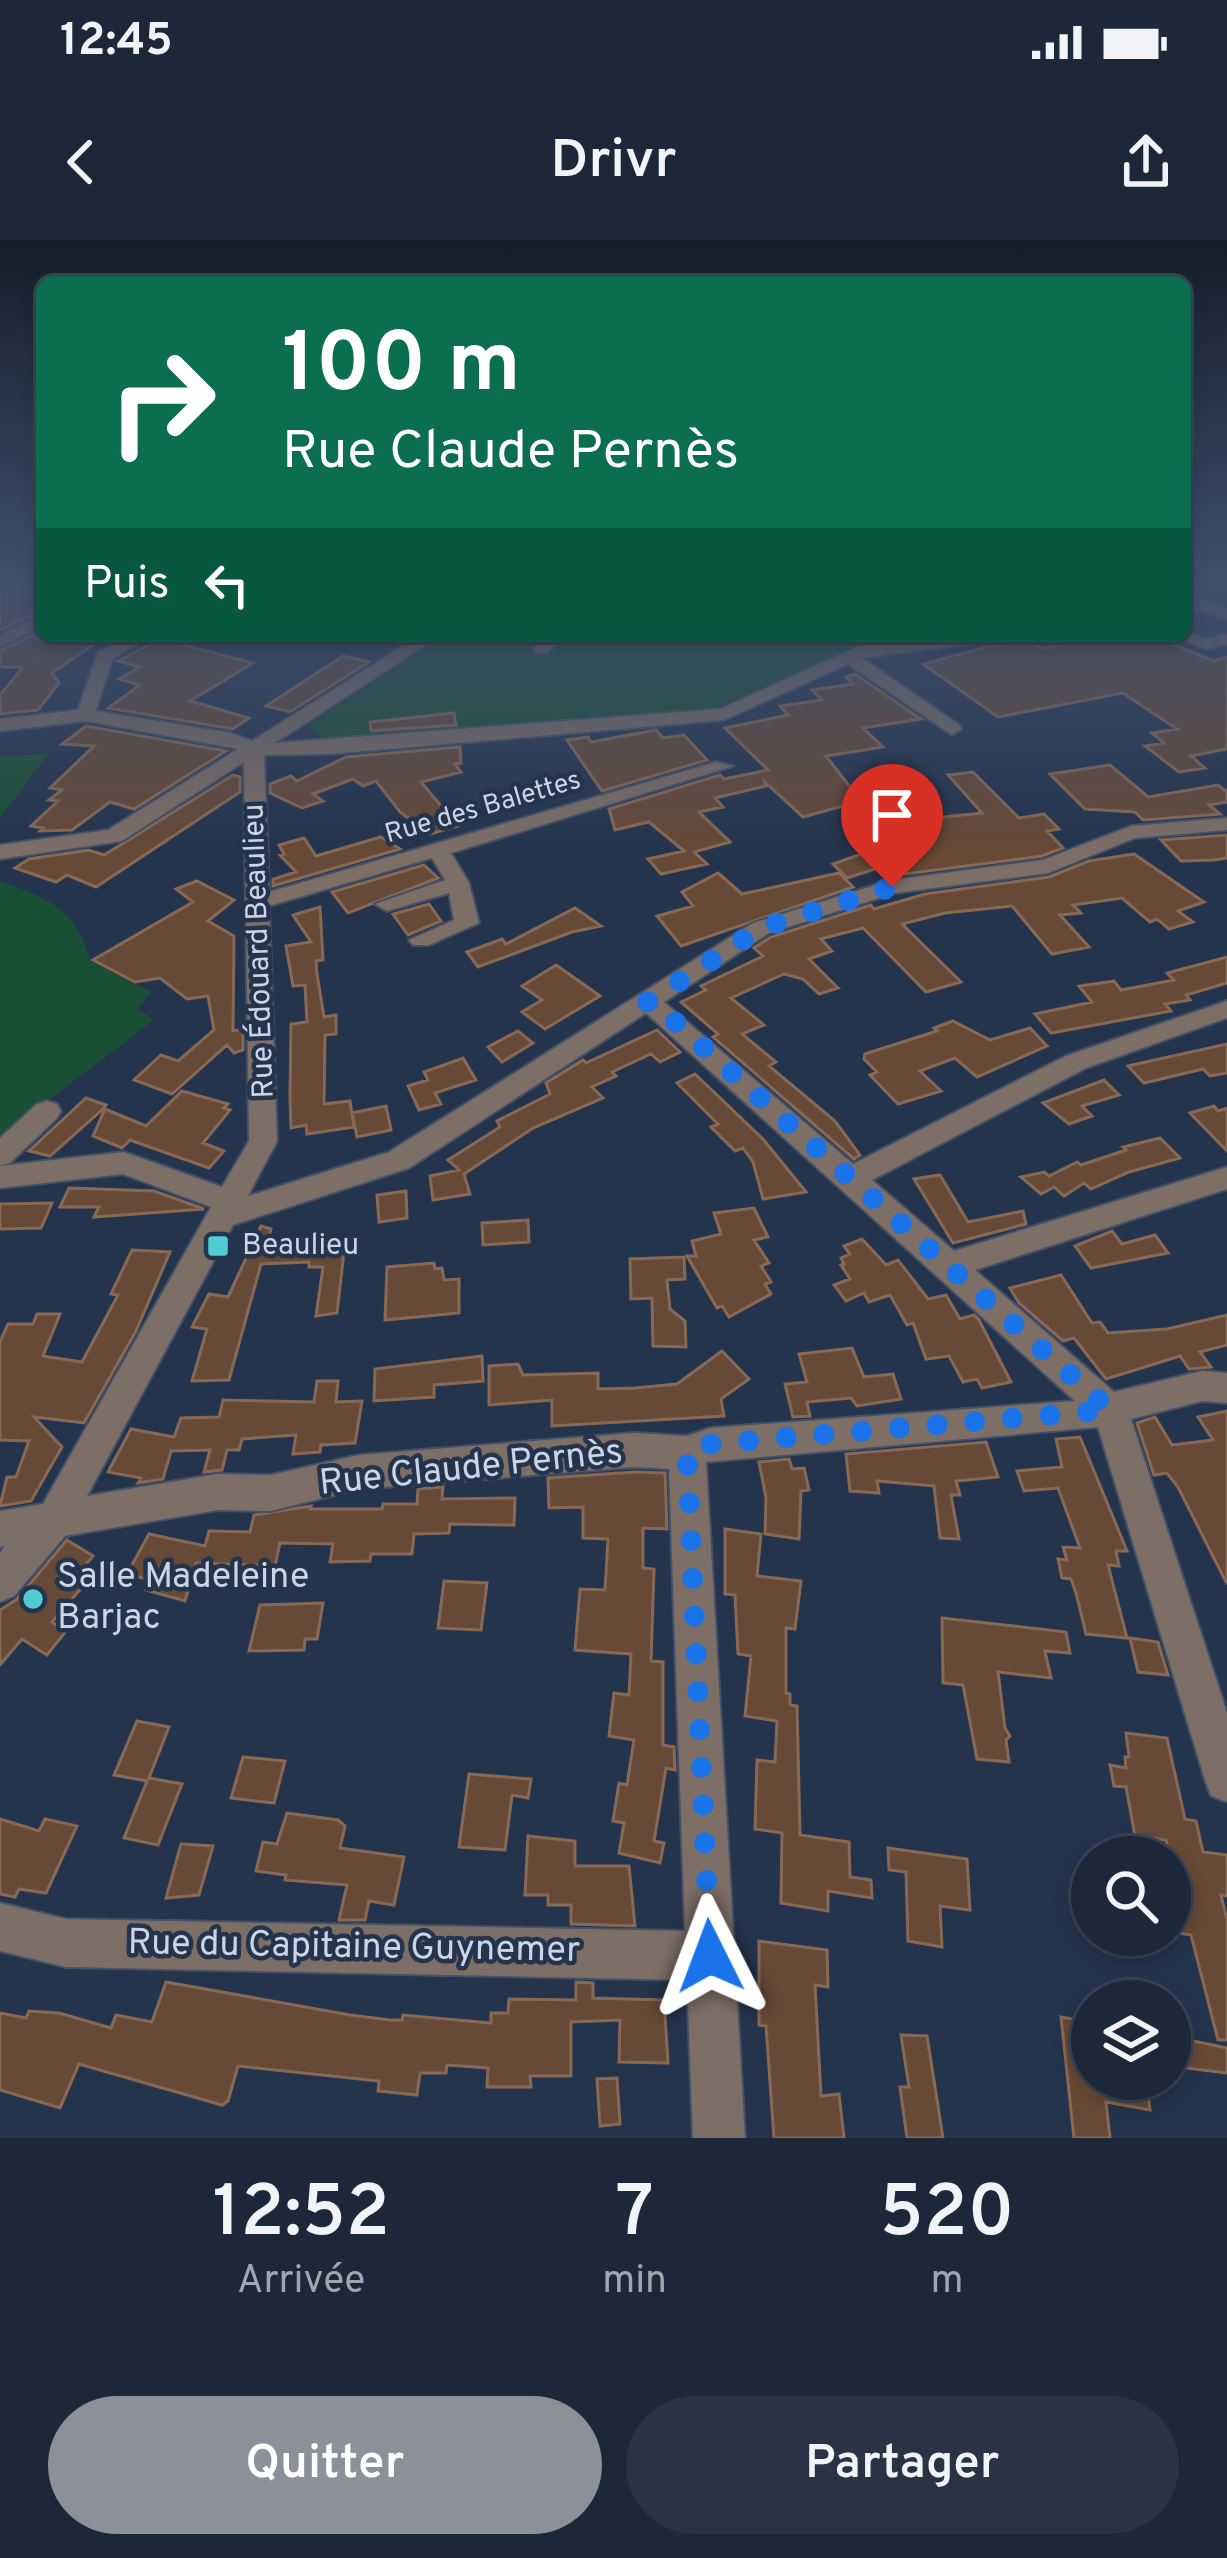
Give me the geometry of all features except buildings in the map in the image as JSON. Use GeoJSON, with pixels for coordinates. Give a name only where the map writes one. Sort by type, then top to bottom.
{"type":"FeatureCollection","features":[{"type":"Feature","properties":{"kind":"street"},"geometry":{"type":"LineString","coordinates":[[86,715],[99,674]]}},
{"type":"Feature","properties":{"kind":"street"},"geometry":{"type":"LineString","coordinates":[[0,852],[114,836],[170,796],[372,674]]}},
{"type":"Feature","properties":{"kind":"street"},"geometry":{"type":"LineString","coordinates":[[0,724],[86,715],[231,739],[254,749],[330,748],[724,713],[813,674]]}},
{"type":"Feature","properties":{"kind":"street"},"geometry":{"type":"LineString","coordinates":[[877,674],[952,729]]}},
{"type":"Feature","properties":{"kind":"street","name":"Rue Édouard Beaulieu"},"geometry":{"type":"LineString","coordinates":[[0,1582],[54,1520],[266,1128],[254,749]]}},
{"type":"Feature","properties":{"kind":"street","name":"Rue des Balettes"},"geometry":{"type":"LineString","coordinates":[[259,902],[723,766]]}},
{"type":"Feature","properties":{"kind":"street"},"geometry":{"type":"LineString","coordinates":[[0,1177],[124,1163],[226,1209],[400,1160],[761,928],[870,894],[1048,866],[1131,832],[1227,824]]}},
{"type":"Feature","properties":{"kind":"street"},"geometry":{"type":"LineString","coordinates":[[422,940],[464,928],[464,901],[438,849]]}},
{"type":"Feature","properties":{"kind":"street"},"geometry":{"type":"LineString","coordinates":[[387,904],[458,883]]}},
{"type":"Feature","properties":{"kind":"street"},"geometry":{"type":"LineString","coordinates":[[646,1003],[664,1012],[1110,1410],[1225,1765]]}},
{"type":"Feature","properties":{"kind":"street"},"geometry":{"type":"LineString","coordinates":[[849,1179],[1076,1062],[1227,1009]]}},
{"type":"Feature","properties":{"kind":"street"},"geometry":{"type":"LineString","coordinates":[[0,1155],[47,1111]]}},
{"type":"Feature","properties":{"kind":"street"},"geometry":{"type":"LineString","coordinates":[[947,1266],[1227,1178]]}},
{"type":"Feature","properties":{"kind":"street","name":"Rue Claude Pernès"},"geometry":{"type":"LineString","coordinates":[[0,1529],[218,1492],[235,1497],[299,1488],[321,1477],[359,1472],[634,1450],[687,1453],[710,1444],[1110,1410],[1202,1386],[1227,1388]]}},
{"type":"Feature","properties":{"kind":"street"},"geometry":{"type":"LineString","coordinates":[[687,1453],[719,2138]]}},
{"type":"Feature","properties":{"kind":"street","name":"Rue du Capitaine Guynemer"},"geometry":{"type":"LineString","coordinates":[[0,1927],[66,1943],[710,1956]]}},
{"type":"Feature","properties":{"kind":"green space"},"geometry":{"type":"Polygon","coordinates":[[[387,674],[793,674],[718,707],[329,743],[307,726],[387,674]]]}},
{"type":"Feature","properties":{"kind":"green space"},"geometry":{"type":"Polygon","coordinates":[[[48,754],[0,818],[0,756],[48,754]]]}},
{"type":"Feature","properties":{"kind":"green space"},"geometry":{"type":"Polygon","coordinates":[[[0,881],[32,893],[68,917],[90,961],[151,992],[137,1009],[154,1020],[0,1137],[0,881]]]}},
{"type":"Feature","properties":{"kind":"place","name":"Beaulieu"},"geometry":{"type":"Point","coordinates":[218,1246]}},
{"type":"Feature","properties":{"kind":"place","name":"Salle Madeleine Barjac"},"geometry":{"type":"Point","coordinates":[33,1599]}},
{"type":"Feature","properties":{"kind":"route"},"geometry":{"type":"LineString","coordinates":[[710,1956],[687,1453],[710,1444],[1110,1410],[664,1012],[646,1003],[761,928],[892,887]]}}]}
